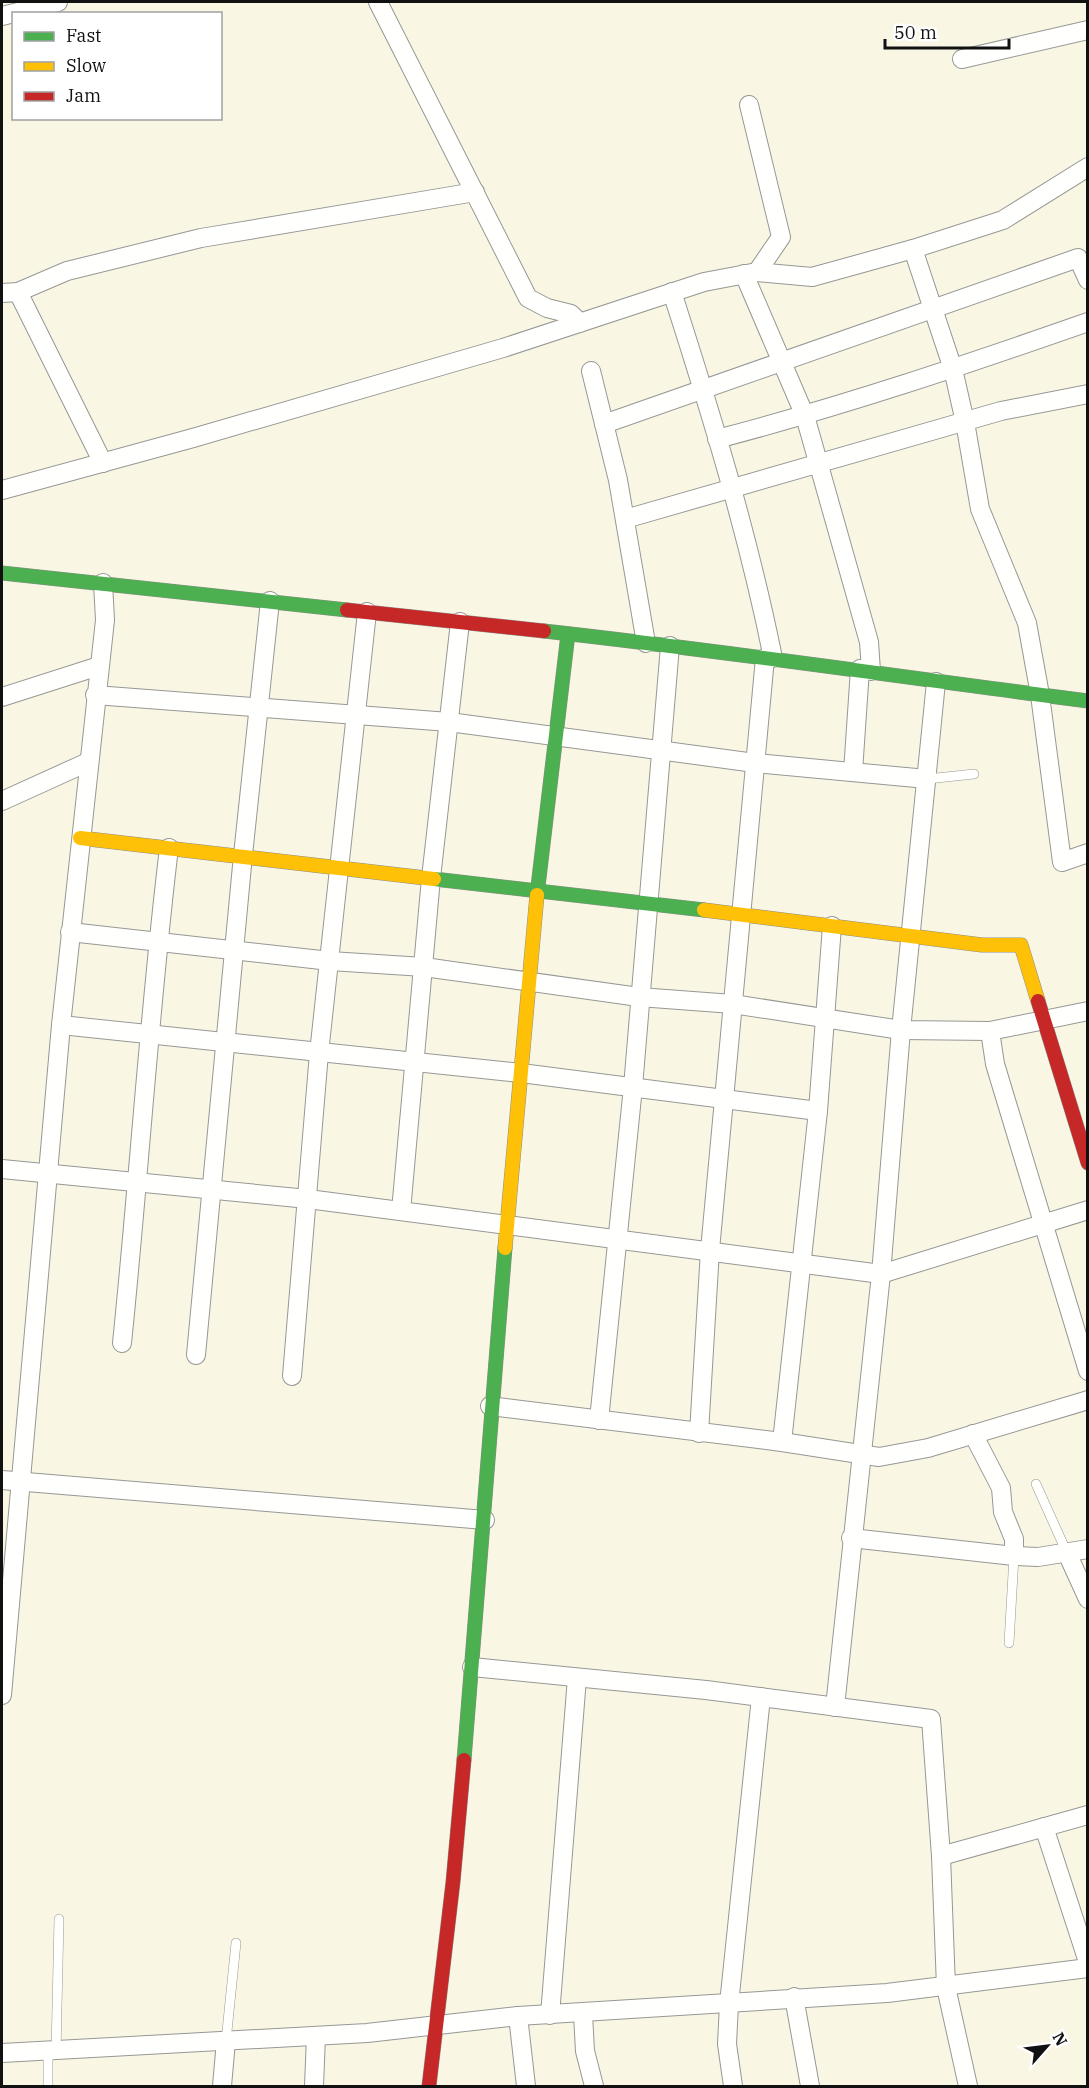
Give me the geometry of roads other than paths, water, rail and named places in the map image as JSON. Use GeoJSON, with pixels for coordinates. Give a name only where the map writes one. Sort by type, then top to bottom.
{"type":"FeatureCollection","features":[{"type":"Feature","properties":{"kind":"street"},"geometry":{"type":"LineString","coordinates":[[18,12],[58,2]]}},
{"type":"Feature","properties":{"kind":"street"},"geometry":{"type":"LineString","coordinates":[[378,2],[528,298],[547,309],[571,314],[580,322]]}},
{"type":"Feature","properties":{"kind":"street"},"geometry":{"type":"LineString","coordinates":[[962,59],[1088,30]]}},
{"type":"Feature","properties":{"kind":"street"},"geometry":{"type":"LineString","coordinates":[[749,105],[781,237],[750,273]]}},
{"type":"Feature","properties":{"kind":"street"},"geometry":{"type":"LineString","coordinates":[[2,490],[503,348],[704,282],[750,273],[812,277],[913,249],[1003,220],[1088,167]]}},
{"type":"Feature","properties":{"kind":"street"},"geometry":{"type":"LineString","coordinates":[[103,463],[10,293],[67,271],[201,238],[475,192]]}},
{"type":"Feature","properties":{"kind":"street"},"geometry":{"type":"LineString","coordinates":[[913,249],[953,369],[980,509],[1027,623],[1040,695],[1062,862],[1088,853]]}},
{"type":"Feature","properties":{"kind":"street"},"geometry":{"type":"LineString","coordinates":[[604,424],[704,391],[1078,258],[1088,280]]}},
{"type":"Feature","properties":{"kind":"street"},"geometry":{"type":"LineString","coordinates":[[750,273],[781,363],[805,416],[869,642],[853,772]]}},
{"type":"Feature","properties":{"kind":"street"},"geometry":{"type":"LineString","coordinates":[[672,292],[704,391],[760,594],[769,658],[755,763],[710,1250],[699,1433]]}},
{"type":"Feature","properties":{"kind":"street"},"geometry":{"type":"LineString","coordinates":[[717,439],[805,416],[953,369],[1088,322]]}},
{"type":"Feature","properties":{"kind":"street"},"geometry":{"type":"LineString","coordinates":[[591,371],[625,519],[646,643]]}},
{"type":"Feature","properties":{"kind":"street"},"geometry":{"type":"LineString","coordinates":[[625,519],[1001,411],[1088,394]]}},
{"type":"Feature","properties":{"kind":"street"},"geometry":{"type":"LineString","coordinates":[[2,573],[646,643],[1088,701]]}},
{"type":"Feature","properties":{"kind":"street"},"geometry":{"type":"LineString","coordinates":[[2,1695],[11,1480],[47,1174],[70,932],[105,620],[103,583]]}},
{"type":"Feature","properties":{"kind":"street"},"geometry":{"type":"LineString","coordinates":[[196,1355],[243,855],[270,601]]}},
{"type":"Feature","properties":{"kind":"street"},"geometry":{"type":"LineString","coordinates":[[292,1376],[337,869],[367,612]]}},
{"type":"Feature","properties":{"kind":"street"},"geometry":{"type":"LineString","coordinates":[[401,1211],[431,878],[460,622]]}},
{"type":"Feature","properties":{"kind":"street"},"geometry":{"type":"LineString","coordinates":[[429,2086],[453,1882],[484,1520],[490,1406],[537,889],[568,634]]}},
{"type":"Feature","properties":{"kind":"street"},"geometry":{"type":"LineString","coordinates":[[599,1420],[633,1087],[670,646]]}},
{"type":"Feature","properties":{"kind":"street"},"geometry":{"type":"LineString","coordinates":[[2,697],[99,666]]}},
{"type":"Feature","properties":{"kind":"street"},"geometry":{"type":"LineString","coordinates":[[835,1707],[851,1538],[881,1274],[909,937],[936,682]]}},
{"type":"Feature","properties":{"kind":"street"},"geometry":{"type":"LineString","coordinates":[[95,695],[355,717],[449,722],[755,763],[927,779]]}},
{"type":"Feature","properties":{"kind":"street"},"geometry":{"type":"LineString","coordinates":[[2,801],[88,762]]}},
{"type":"Feature","properties":{"kind":"street"},"geometry":{"type":"LineString","coordinates":[[80,838],[243,855],[337,869],[647,902],[909,937],[982,945],[1021,945],[1088,1164]]}},
{"type":"Feature","properties":{"kind":"street"},"geometry":{"type":"LineString","coordinates":[[122,1343],[138,1182],[157,942],[169,848]]}},
{"type":"Feature","properties":{"kind":"street"},"geometry":{"type":"LineString","coordinates":[[782,1442],[818,1111],[832,926]]}},
{"type":"Feature","properties":{"kind":"street"},"geometry":{"type":"LineString","coordinates":[[70,932],[330,961],[424,967],[639,998],[733,1004],[901,1029],[990,1031],[1046,1022],[1088,1011]]}},
{"type":"Feature","properties":{"kind":"street"},"geometry":{"type":"LineString","coordinates":[[61,1025],[521,1074],[818,1111]]}},
{"type":"Feature","properties":{"kind":"street"},"geometry":{"type":"LineString","coordinates":[[990,1031],[995,1064],[1088,1371]]}},
{"type":"Feature","properties":{"kind":"street"},"geometry":{"type":"LineString","coordinates":[[2,1169],[308,1198],[881,1274],[1043,1222],[1088,1210]]}},
{"type":"Feature","properties":{"kind":"street"},"geometry":{"type":"LineString","coordinates":[[490,1406],[782,1442],[879,1457],[918,1450],[1088,1400]]}},
{"type":"Feature","properties":{"kind":"street"},"geometry":{"type":"LineString","coordinates":[[973,1434],[1000,1488],[1003,1512],[1014,1539],[1014,1556]]}},
{"type":"Feature","properties":{"kind":"street"},"geometry":{"type":"LineString","coordinates":[[11,1480],[484,1520]]}},
{"type":"Feature","properties":{"kind":"street"},"geometry":{"type":"LineString","coordinates":[[851,1538],[1014,1556],[1038,1557],[1088,1549]]}},
{"type":"Feature","properties":{"kind":"street"},"geometry":{"type":"LineString","coordinates":[[1067,1552],[1088,1599]]}},
{"type":"Feature","properties":{"kind":"street"},"geometry":{"type":"LineString","coordinates":[[471,1667],[761,1697],[931,1719],[941,1856],[946,1987],[968,2086]]}},
{"type":"Feature","properties":{"kind":"street"},"geometry":{"type":"LineString","coordinates":[[550,2015],[577,1678]]}},
{"type":"Feature","properties":{"kind":"street"},"geometry":{"type":"LineString","coordinates":[[733,2086],[727,2044],[729,2004],[761,1697]]}},
{"type":"Feature","properties":{"kind":"street"},"geometry":{"type":"LineString","coordinates":[[941,1856],[1088,1815]]}},
{"type":"Feature","properties":{"kind":"street"},"geometry":{"type":"LineString","coordinates":[[1044,1827],[1088,1962]]}},
{"type":"Feature","properties":{"kind":"street"},"geometry":{"type":"LineString","coordinates":[[2,2052],[52,2052],[316,2036],[518,2016],[583,2014],[946,1987],[1088,1968]]}},
{"type":"Feature","properties":{"kind":"street"},"geometry":{"type":"LineString","coordinates":[[794,1997],[810,2086]]}},
{"type":"Feature","properties":{"kind":"street"},"geometry":{"type":"LineString","coordinates":[[583,2014],[585,2051],[594,2086]]}},
{"type":"Feature","properties":{"kind":"street"},"geometry":{"type":"LineString","coordinates":[[518,2016],[526,2086]]}},
{"type":"Feature","properties":{"kind":"street"},"geometry":{"type":"LineString","coordinates":[[314,2086],[316,2036]]}},
{"type":"Feature","properties":{"kind":"street"},"geometry":{"type":"LineString","coordinates":[[222,2086],[226,2042]]}},
{"type":"Feature","properties":{"kind":"lane"},"geometry":{"type":"LineString","coordinates":[[927,779],[974,774]]}},
{"type":"Feature","properties":{"kind":"lane"},"geometry":{"type":"LineString","coordinates":[[1036,1484],[1067,1552]]}},
{"type":"Feature","properties":{"kind":"lane"},"geometry":{"type":"LineString","coordinates":[[1009,1642],[1014,1556]]}},
{"type":"Feature","properties":{"kind":"lane"},"geometry":{"type":"LineString","coordinates":[[48,2086],[59,1919]]}},
{"type":"Feature","properties":{"kind":"lane"},"geometry":{"type":"LineString","coordinates":[[226,2042],[236,1943]]}}]}
